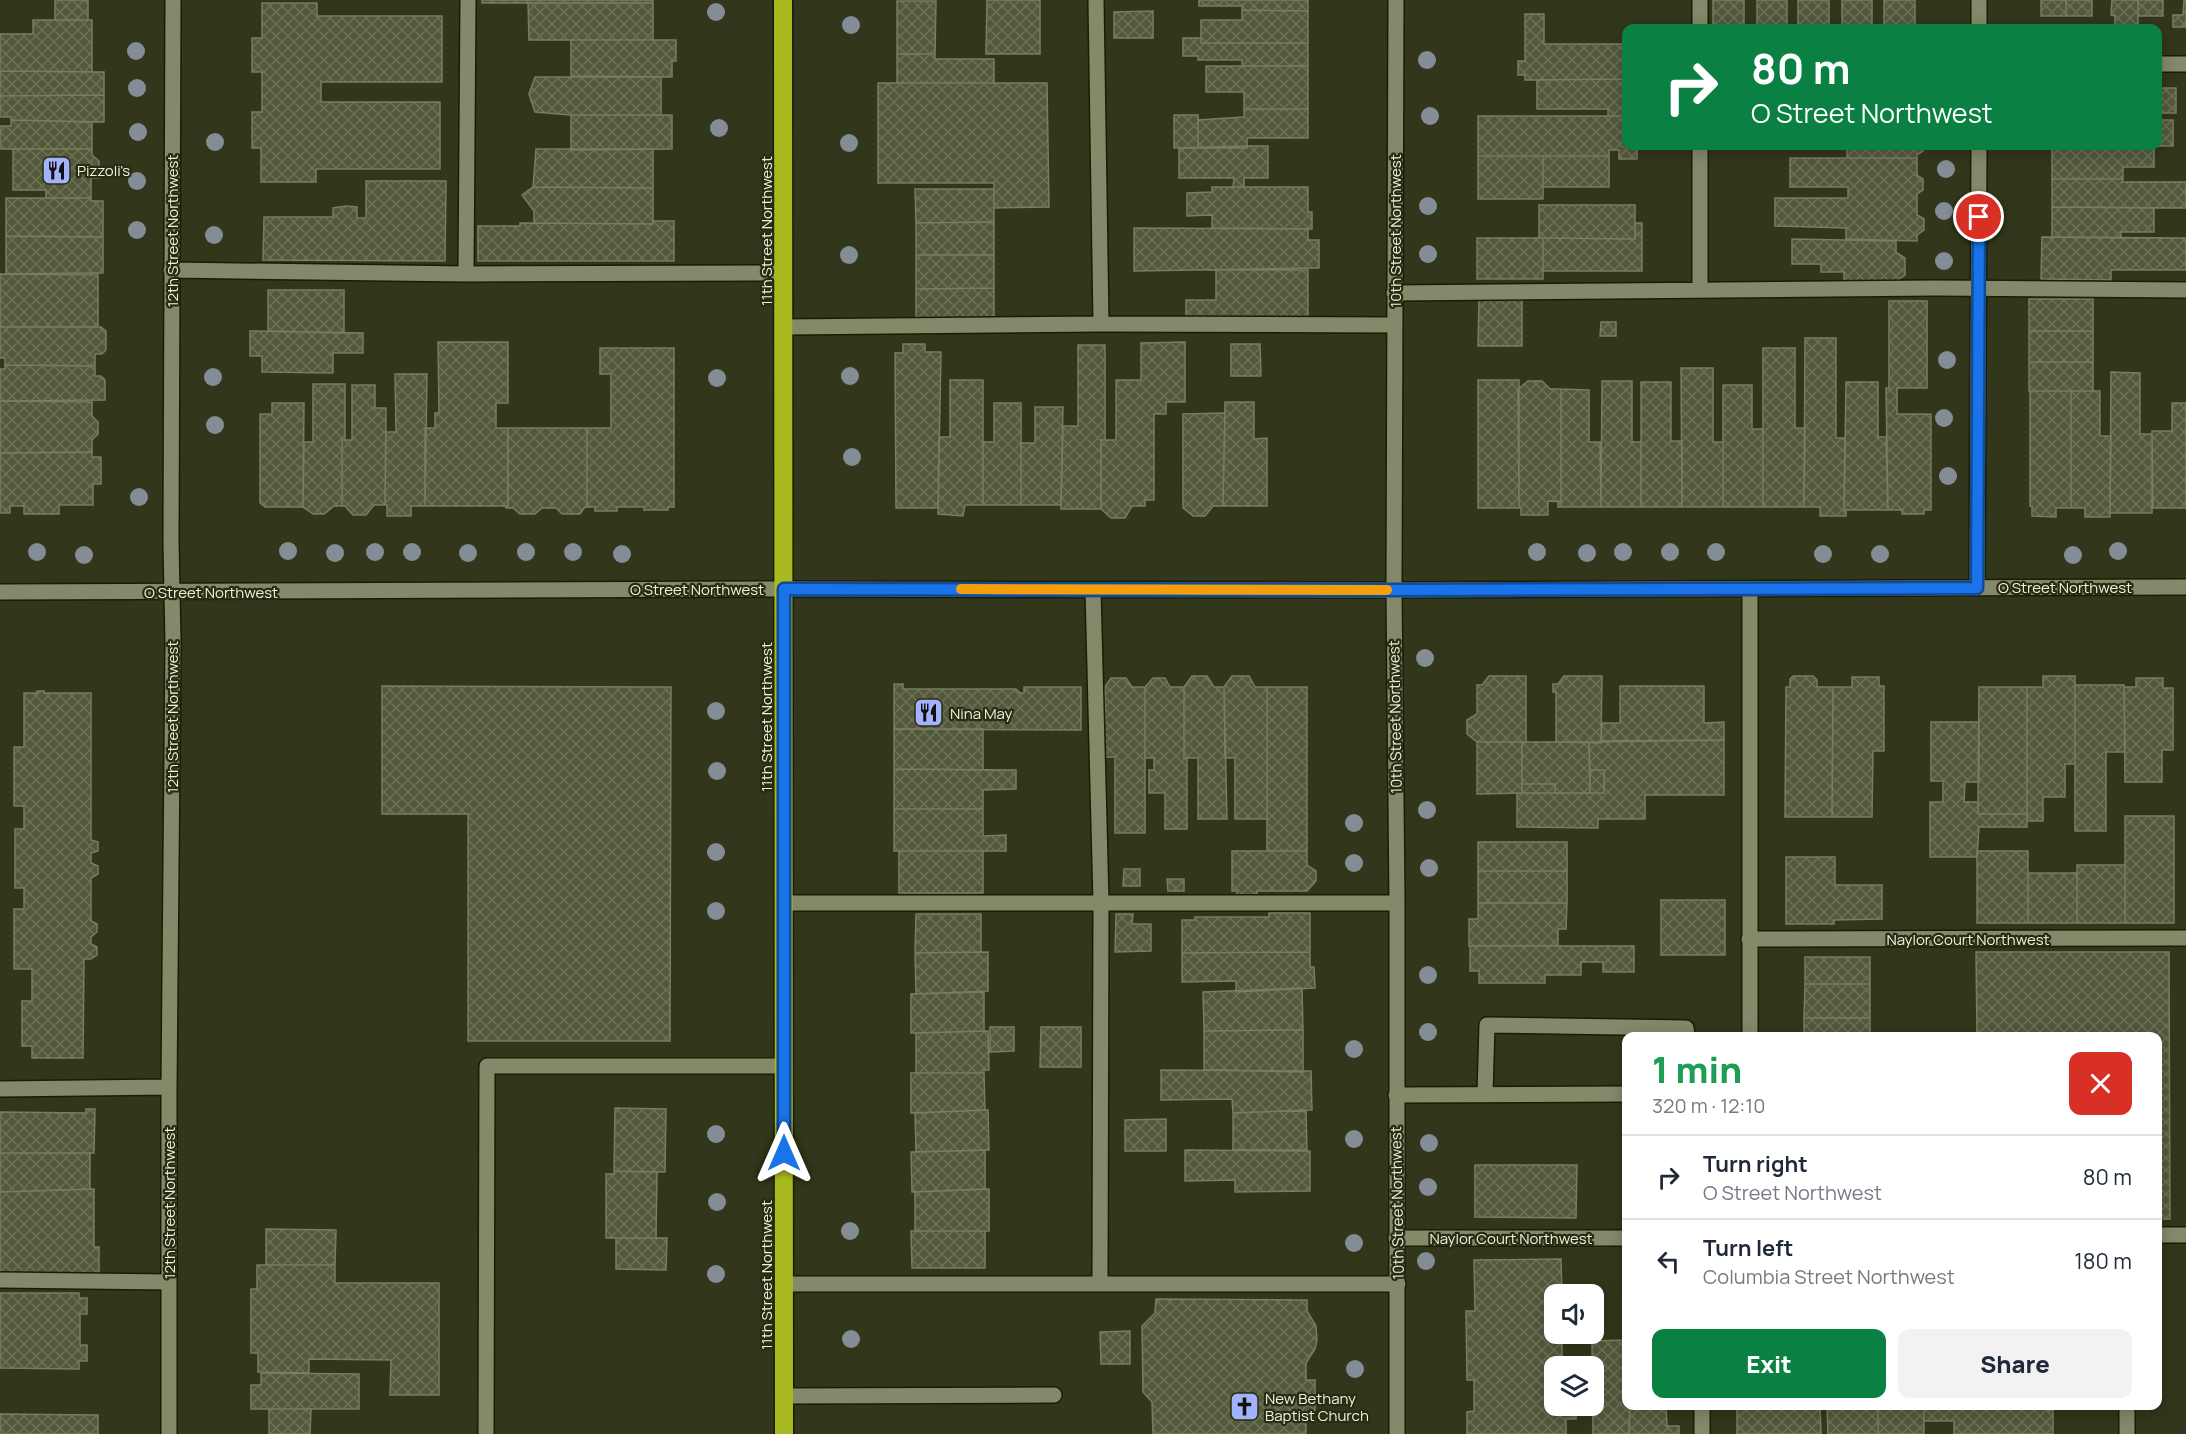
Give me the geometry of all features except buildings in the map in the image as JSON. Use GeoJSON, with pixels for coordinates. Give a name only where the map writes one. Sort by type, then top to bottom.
{"type":"FeatureCollection","features":[{"type":"Feature","properties":{"kind":"highway","name":"11th Street Northwest"},"geometry":{"type":"LineString","coordinates":[[783,0],[784,1434]]}},
{"type":"Feature","properties":{"kind":"street","name":"12th Street Northwest"},"geometry":{"type":"LineString","coordinates":[[169,1434],[173,0]]}},
{"type":"Feature","properties":{"kind":"street"},"geometry":{"type":"LineString","coordinates":[[466,274],[468,0]]}},
{"type":"Feature","properties":{"kind":"street"},"geometry":{"type":"LineString","coordinates":[[1096,0],[1101,324]]}},
{"type":"Feature","properties":{"kind":"street","name":"10th Street Northwest"},"geometry":{"type":"LineString","coordinates":[[1396,0],[1394,590],[1397,903],[1397,1434]]}},
{"type":"Feature","properties":{"kind":"street"},"geometry":{"type":"LineString","coordinates":[[1700,0],[1700,24]]}},
{"type":"Feature","properties":{"kind":"street"},"geometry":{"type":"LineString","coordinates":[[1979,0],[1979,24]]}},
{"type":"Feature","properties":{"kind":"street"},"geometry":{"type":"LineString","coordinates":[[2162,64],[2186,64]]}},
{"type":"Feature","properties":{"kind":"street"},"geometry":{"type":"LineString","coordinates":[[1700,150],[1700,290]]}},
{"type":"Feature","properties":{"kind":"street"},"geometry":{"type":"LineString","coordinates":[[1977,588],[1979,150]]}},
{"type":"Feature","properties":{"kind":"street"},"geometry":{"type":"LineString","coordinates":[[171,270],[466,274],[784,273]]}},
{"type":"Feature","properties":{"kind":"street"},"geometry":{"type":"LineString","coordinates":[[1394,293],[1979,288],[2186,291]]}},
{"type":"Feature","properties":{"kind":"street"},"geometry":{"type":"LineString","coordinates":[[784,327],[1395,324]]}},
{"type":"Feature","properties":{"kind":"street","name":"O Street Northwest"},"geometry":{"type":"LineString","coordinates":[[0,592],[784,589],[1394,590],[2186,586]]}},
{"type":"Feature","properties":{"kind":"street"},"geometry":{"type":"LineString","coordinates":[[1750,589],[1750,1032]]}},
{"type":"Feature","properties":{"kind":"street"},"geometry":{"type":"LineString","coordinates":[[1093,590],[1101,902],[1100,1284]]}},
{"type":"Feature","properties":{"kind":"street"},"geometry":{"type":"LineString","coordinates":[[784,903],[1397,903]]}},
{"type":"Feature","properties":{"kind":"street","name":"Naylor Court Northwest"},"geometry":{"type":"LineString","coordinates":[[1749,939],[2186,938]]}},
{"type":"Feature","properties":{"kind":"street"},"geometry":{"type":"LineString","coordinates":[[1485,1094],[1487,1025],[1686,1028],[1686,1032]]}},
{"type":"Feature","properties":{"kind":"street"},"geometry":{"type":"LineString","coordinates":[[486,1434],[487,1066],[783,1066]]}},
{"type":"Feature","properties":{"kind":"street"},"geometry":{"type":"LineString","coordinates":[[0,1089],[169,1087]]}},
{"type":"Feature","properties":{"kind":"street"},"geometry":{"type":"LineString","coordinates":[[1396,1095],[1622,1094]]}},
{"type":"Feature","properties":{"kind":"street"},"geometry":{"type":"LineString","coordinates":[[2162,1235],[2186,1235]]}},
{"type":"Feature","properties":{"kind":"street","name":"Naylor Court Northwest"},"geometry":{"type":"LineString","coordinates":[[1396,1238],[1622,1238]]}},
{"type":"Feature","properties":{"kind":"street"},"geometry":{"type":"LineString","coordinates":[[0,1280],[169,1282]]}},
{"type":"Feature","properties":{"kind":"street"},"geometry":{"type":"LineString","coordinates":[[784,1284],[1398,1284]]}},
{"type":"Feature","properties":{"kind":"street"},"geometry":{"type":"LineString","coordinates":[[784,1396],[1054,1395]]}},
{"type":"Feature","properties":{"kind":"street"},"geometry":{"type":"LineString","coordinates":[[1702,1410],[1702,1434]]}},
{"type":"Feature","properties":{"kind":"street"},"geometry":{"type":"LineString","coordinates":[[2127,1410],[2127,1434]]}},
{"type":"Feature","properties":{"kind":"slow traffic"},"geometry":{"type":"LineString","coordinates":[[961,589],[1387,590]]}},
{"type":"Feature","properties":{"kind":"place","name":"Pizzoli's"},"geometry":{"type":"Point","coordinates":[56,170]}},
{"type":"Feature","properties":{"kind":"place","name":"Nina May"},"geometry":{"type":"Point","coordinates":[929,713]}},
{"type":"Feature","properties":{"kind":"place","name":"New Bethany Baptist Church"},"geometry":{"type":"Point","coordinates":[1244,1407]}},
{"type":"Feature","properties":{"kind":"route"},"geometry":{"type":"LineString","coordinates":[[784,1153],[784,589],[1977,588],[1979,217]]}}]}
